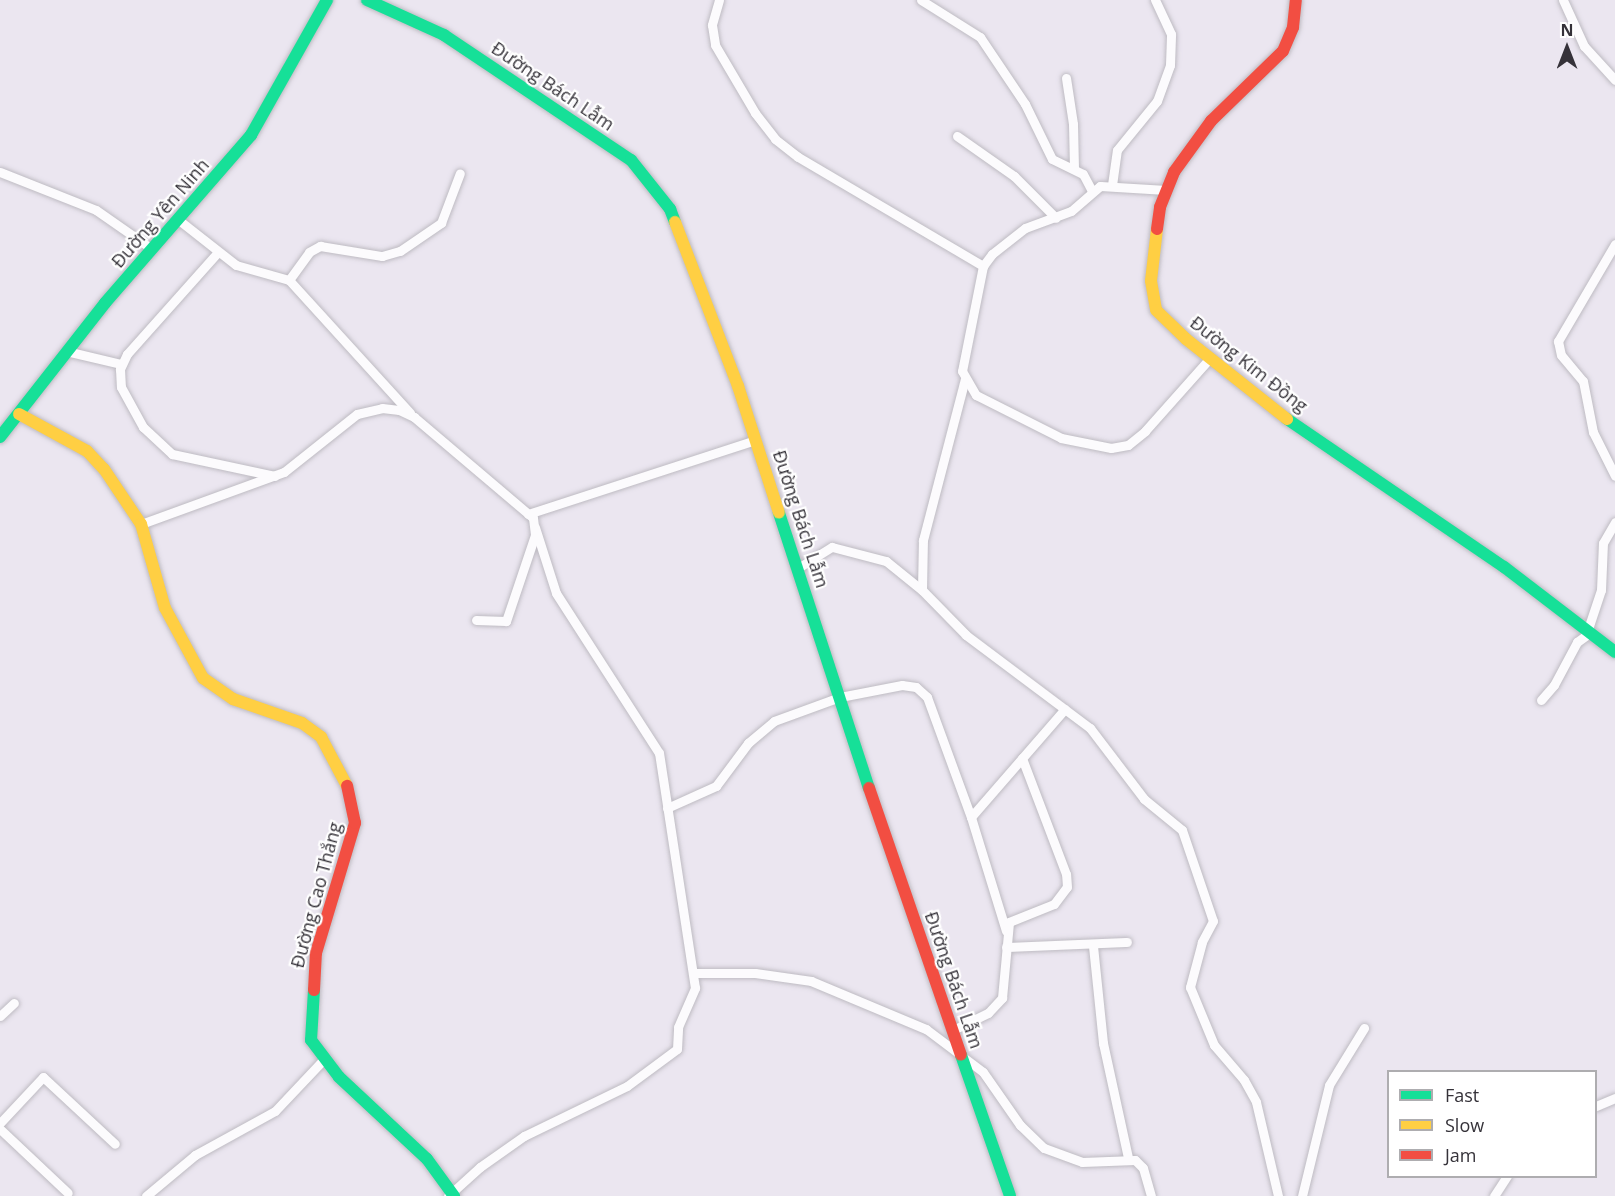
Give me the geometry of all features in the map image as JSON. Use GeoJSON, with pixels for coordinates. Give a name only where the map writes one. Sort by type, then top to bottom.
{"type":"FeatureCollection","features":[{"type":"Feature","properties":{"kind":"main road","name":"Đường Yên Ninh"},"geometry":{"type":"LineString","coordinates":[[0,437],[66,351],[152,249],[180,221],[251,135],[327,0]]}},
{"type":"Feature","properties":{"kind":"main road","name":"Đường Bách Lẫm"},"geometry":{"type":"LineString","coordinates":[[367,0],[444,35],[555,106],[631,160],[670,209],[756,440],[840,697],[1010,1196]]}},
{"type":"Feature","properties":{"kind":"main road","name":"Đường Kim Đồng"},"geometry":{"type":"LineString","coordinates":[[1296,0],[1293,27],[1283,51],[1211,121],[1184,155],[1166,190],[1156,238],[1151,296],[1161,317],[1291,422],[1589,630],[1615,652]]}},
{"type":"Feature","properties":{"kind":"main road","name":"Đường Cao Thắng"},"geometry":{"type":"LineString","coordinates":[[19,414],[95,458],[141,524],[165,608],[203,678],[223,694],[292,718],[321,737],[333,754],[350,792],[354,809],[353,839],[320,935],[312,977],[311,1040],[323,1060],[422,1154],[452,1196]]}},
{"type":"Feature","properties":{"kind":"street"},"geometry":{"type":"LineString","coordinates":[[719,0],[712,25],[715,45],[755,113],[775,139],[798,157],[983,266]]}},
{"type":"Feature","properties":{"kind":"street"},"geometry":{"type":"LineString","coordinates":[[921,0],[980,37],[1025,104],[1052,159],[1086,177],[1092,191]]}},
{"type":"Feature","properties":{"kind":"street"},"geometry":{"type":"LineString","coordinates":[[1112,185],[1117,150],[1157,101],[1170,65],[1171,34],[1155,0]]}},
{"type":"Feature","properties":{"kind":"street"},"geometry":{"type":"LineString","coordinates":[[1563,0],[1584,46],[1615,80]]}},
{"type":"Feature","properties":{"kind":"street"},"geometry":{"type":"LineString","coordinates":[[1066,78],[1073,124],[1074,169]]}},
{"type":"Feature","properties":{"kind":"street"},"geometry":{"type":"LineString","coordinates":[[957,135],[1014,176],[1056,218]]}},
{"type":"Feature","properties":{"kind":"street"},"geometry":{"type":"LineString","coordinates":[[0,172],[96,210],[152,249]]}},
{"type":"Feature","properties":{"kind":"street"},"geometry":{"type":"LineString","coordinates":[[289,280],[309,252],[320,246],[382,256],[400,252],[441,223],[460,173]]}},
{"type":"Feature","properties":{"kind":"street"},"geometry":{"type":"LineString","coordinates":[[1166,190],[1112,185],[1092,191],[1071,211],[1014,236],[983,266],[962,365],[965,379],[976,395],[1061,438],[1090,446],[1128,445],[1210,358]]}},
{"type":"Feature","properties":{"kind":"street"},"geometry":{"type":"LineString","coordinates":[[180,221],[218,252],[243,268],[289,280],[414,417],[528,514],[535,527],[556,593],[659,753],[693,973],[694,993],[678,1027],[677,1049],[627,1086],[524,1136],[468,1176],[452,1196]]}},
{"type":"Feature","properties":{"kind":"street"},"geometry":{"type":"LineString","coordinates":[[1615,244],[1558,341],[1561,354],[1583,381],[1593,432],[1615,476]]}},
{"type":"Feature","properties":{"kind":"street"},"geometry":{"type":"LineString","coordinates":[[218,252],[121,364],[120,381],[124,394],[143,427],[160,446],[184,459],[276,476]]}},
{"type":"Feature","properties":{"kind":"street"},"geometry":{"type":"LineString","coordinates":[[66,351],[121,364]]}},
{"type":"Feature","properties":{"kind":"street"},"geometry":{"type":"LineString","coordinates":[[922,590],[923,540],[965,379]]}},
{"type":"Feature","properties":{"kind":"street"},"geometry":{"type":"LineString","coordinates":[[141,524],[276,476],[299,462],[357,414],[390,408],[414,417]]}},
{"type":"Feature","properties":{"kind":"street"},"geometry":{"type":"LineString","coordinates":[[528,514],[756,440]]}},
{"type":"Feature","properties":{"kind":"street"},"geometry":{"type":"LineString","coordinates":[[1541,700],[1554,685],[1569,653],[1589,630],[1601,590],[1603,543],[1615,522]]}},
{"type":"Feature","properties":{"kind":"street"},"geometry":{"type":"LineString","coordinates":[[476,620],[506,621],[535,527]]}},
{"type":"Feature","properties":{"kind":"street"},"geometry":{"type":"LineString","coordinates":[[798,568],[832,547],[885,561],[922,590],[966,635],[1090,728],[1144,799],[1182,830],[1213,921],[1202,942],[1190,987],[1214,1045],[1244,1080],[1256,1102],[1278,1196]]}},
{"type":"Feature","properties":{"kind":"street"},"geometry":{"type":"LineString","coordinates":[[667,808],[716,786],[748,743],[774,721],[840,697],[902,685],[924,692],[970,817],[1006,931],[1002,998],[988,1013],[952,1030]]}},
{"type":"Feature","properties":{"kind":"street"},"geometry":{"type":"LineString","coordinates":[[970,817],[1065,710]]}},
{"type":"Feature","properties":{"kind":"street"},"geometry":{"type":"LineString","coordinates":[[1006,931],[1014,919],[1060,900],[1068,880],[1022,758]]}},
{"type":"Feature","properties":{"kind":"street"},"geometry":{"type":"LineString","coordinates":[[1006,947],[1093,946],[1127,942]]}},
{"type":"Feature","properties":{"kind":"street"},"geometry":{"type":"LineString","coordinates":[[1093,946],[1103,1043],[1128,1158]]}},
{"type":"Feature","properties":{"kind":"street"},"geometry":{"type":"LineString","coordinates":[[693,973],[754,973],[811,981],[926,1029],[983,1072],[1020,1125],[1044,1148],[1082,1162],[1128,1158],[1143,1168],[1151,1196]]}},
{"type":"Feature","properties":{"kind":"street"},"geometry":{"type":"LineString","coordinates":[[0,1016],[14,1002]]}},
{"type":"Feature","properties":{"kind":"street"},"geometry":{"type":"LineString","coordinates":[[1302,1196],[1329,1085],[1364,1028]]}},
{"type":"Feature","properties":{"kind":"street"},"geometry":{"type":"LineString","coordinates":[[146,1196],[195,1155],[275,1111],[323,1060]]}},
{"type":"Feature","properties":{"kind":"street"},"geometry":{"type":"LineString","coordinates":[[0,1123],[43,1077],[115,1144]]}},
{"type":"Feature","properties":{"kind":"street"},"geometry":{"type":"LineString","coordinates":[[1597,1106],[1615,1098]]}},
{"type":"Feature","properties":{"kind":"street"},"geometry":{"type":"LineString","coordinates":[[0,1129],[68,1192]]}},
{"type":"Feature","properties":{"kind":"street"},"geometry":{"type":"LineString","coordinates":[[1494,1196],[1506,1178]]}},
{"type":"Feature","properties":{"kind":"traffic: fast"},"geometry":{"type":"LineString","coordinates":[[0,437],[105,303],[251,135],[327,0]]}},
{"type":"Feature","properties":{"kind":"traffic: fast"},"geometry":{"type":"LineString","coordinates":[[367,0],[444,35],[631,160],[670,209],[675,222]]}},
{"type":"Feature","properties":{"kind":"traffic: fast"},"geometry":{"type":"LineString","coordinates":[[1287,419],[1504,567],[1615,652]]}},
{"type":"Feature","properties":{"kind":"traffic: fast"},"geometry":{"type":"LineString","coordinates":[[779,513],[869,788]]}},
{"type":"Feature","properties":{"kind":"traffic: fast"},"geometry":{"type":"LineString","coordinates":[[314,990],[311,1040],[339,1077],[427,1159],[454,1196]]}},
{"type":"Feature","properties":{"kind":"traffic: fast"},"geometry":{"type":"LineString","coordinates":[[961,1055],[1010,1196]]}},
{"type":"Feature","properties":{"kind":"traffic: slow"},"geometry":{"type":"LineString","coordinates":[[675,222],[738,386],[779,513]]}},
{"type":"Feature","properties":{"kind":"traffic: slow"},"geometry":{"type":"LineString","coordinates":[[1157,229],[1151,281],[1156,310],[1186,339],[1287,419]]}},
{"type":"Feature","properties":{"kind":"traffic: slow"},"geometry":{"type":"LineString","coordinates":[[19,414],[87,451],[104,469],[141,524],[165,608],[203,678],[233,699],[302,723],[321,737],[347,786]]}},
{"type":"Feature","properties":{"kind":"traffic: jam"},"geometry":{"type":"LineString","coordinates":[[1157,229],[1160,207],[1174,172],[1211,121],[1283,51],[1293,27],[1296,0]]}},
{"type":"Feature","properties":{"kind":"traffic: jam"},"geometry":{"type":"LineString","coordinates":[[314,990],[316,953],[355,823],[347,786]]}},
{"type":"Feature","properties":{"kind":"traffic: jam"},"geometry":{"type":"LineString","coordinates":[[869,788],[961,1055]]}}]}
